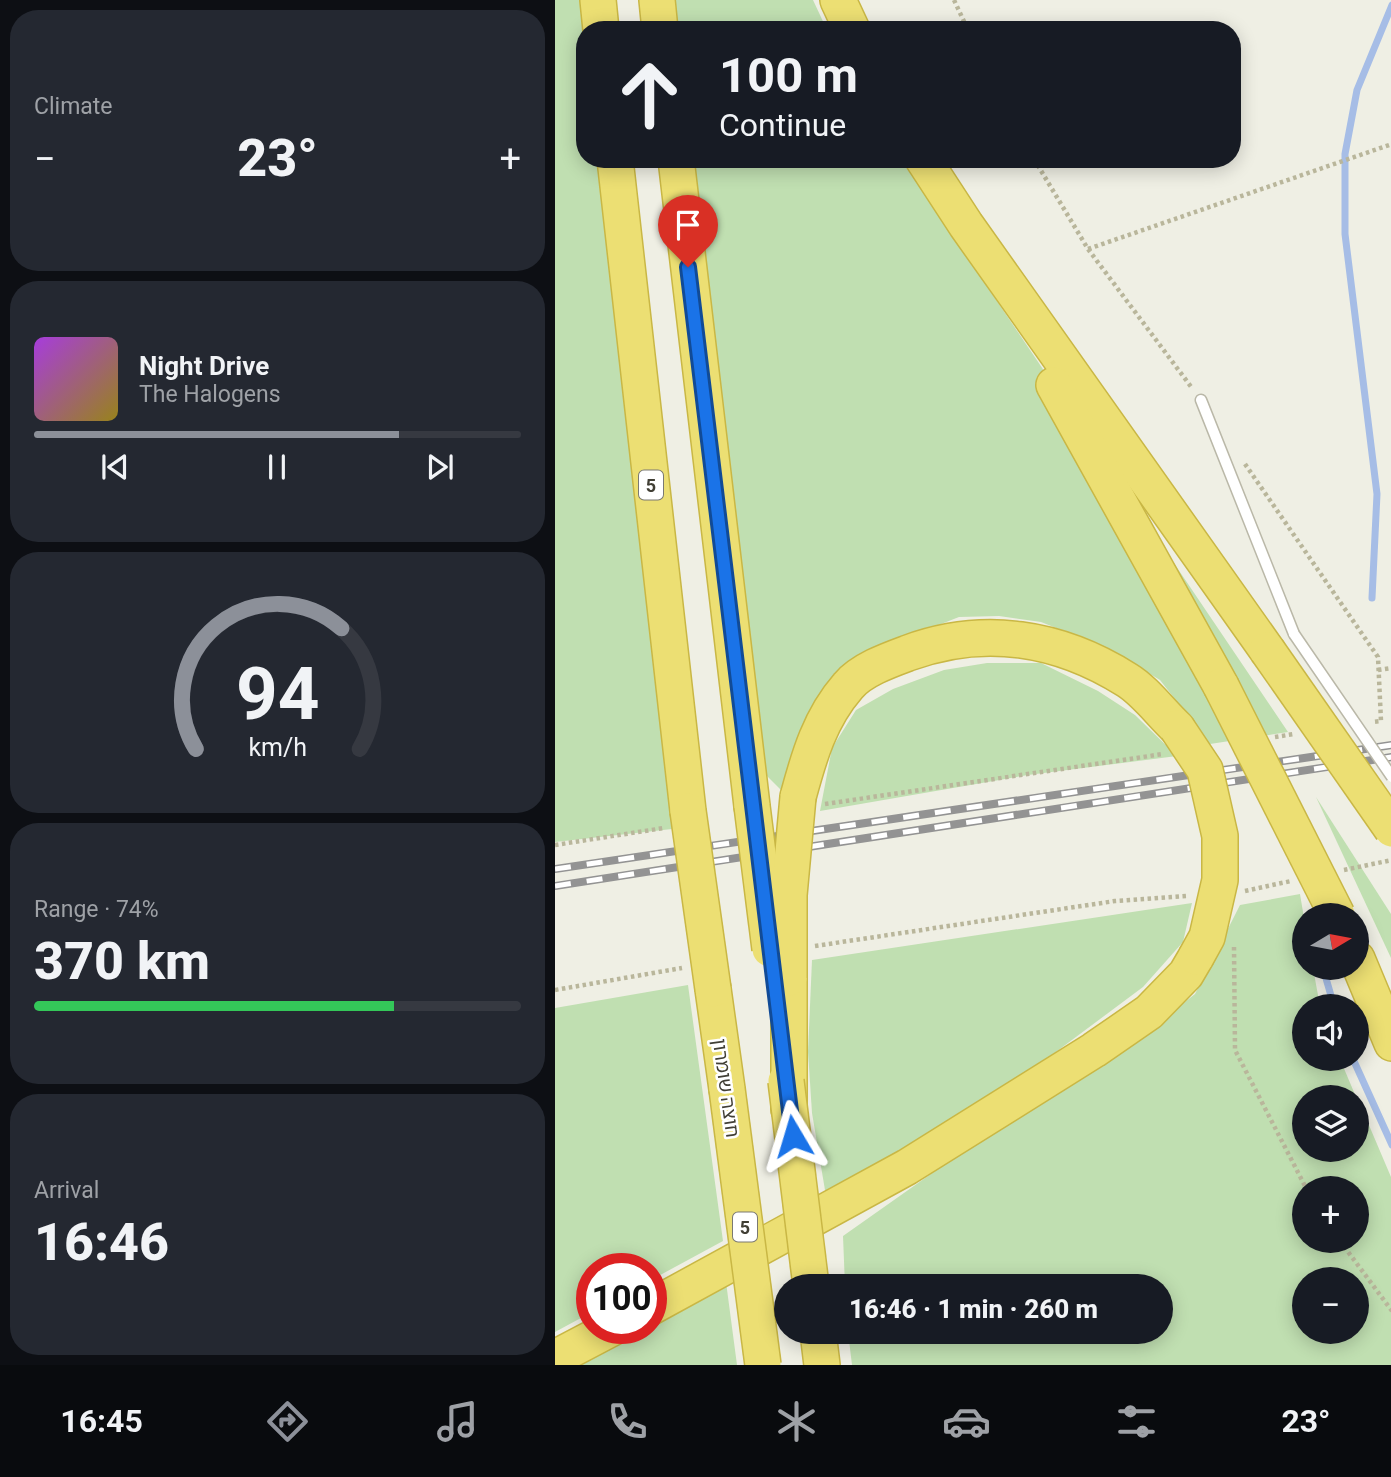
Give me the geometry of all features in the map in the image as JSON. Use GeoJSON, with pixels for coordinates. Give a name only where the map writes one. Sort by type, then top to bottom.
{"type":"FeatureCollection","features":[{"type":"Feature","properties":{"kind":"highway"},"geometry":{"type":"LineString","coordinates":[[598,0],[600,21]]}},
{"type":"Feature","properties":{"kind":"highway"},"geometry":{"type":"LineString","coordinates":[[657,0],[659,21]]}},
{"type":"Feature","properties":{"kind":"highway"},"geometry":{"type":"LineString","coordinates":[[839,0],[848,21]]}},
{"type":"Feature","properties":{"kind":"highway","name":"5"},"geometry":{"type":"LineString","coordinates":[[616,168],[677,820]]}},
{"type":"Feature","properties":{"kind":"highway"},"geometry":{"type":"LineString","coordinates":[[677,168],[752,806],[781,979],[788,1090],[811,1274]]}},
{"type":"Feature","properties":{"kind":"highway"},"geometry":{"type":"LineString","coordinates":[[929,168],[966,225],[1280,642],[1391,829]]}},
{"type":"Feature","properties":{"kind":"highway"},"geometry":{"type":"LineString","coordinates":[[966,225],[1221,686],[1331,903]]}},
{"type":"Feature","properties":{"kind":"highway"},"geometry":{"type":"LineString","coordinates":[[667,1298],[907,1167],[1094,1050],[1149,1012],[1186,974],[1207,937],[1221,880],[1220,836],[1204,770],[1175,740],[1129,681],[1058,645],[998,638],[939,641],[887,660],[850,683],[820,725],[789,895],[781,979]]}},
{"type":"Feature","properties":{"kind":"highway","name":"חוצה שומרון"},"geometry":{"type":"LineString","coordinates":[[677,820],[701,978],[727,1089],[763,1365]]}},
{"type":"Feature","properties":{"kind":"highway"},"geometry":{"type":"LineString","coordinates":[[1366,980],[1391,1043]]}},
{"type":"Feature","properties":{"kind":"highway"},"geometry":{"type":"LineString","coordinates":[[555,1358],[582,1344]]}},
{"type":"Feature","properties":{"kind":"highway"},"geometry":{"type":"LineString","coordinates":[[819,1344],[822,1365]]}},
{"type":"Feature","properties":{"kind":"lane"},"geometry":{"type":"LineString","coordinates":[[1201,400],[1280,642],[1391,777]]}},
{"type":"Feature","properties":{"kind":"path"},"geometry":{"type":"LineString","coordinates":[[954,0],[964,21]]}},
{"type":"Feature","properties":{"kind":"path"},"geometry":{"type":"LineString","coordinates":[[1088,249],[1391,144]]}},
{"type":"Feature","properties":{"kind":"path"},"geometry":{"type":"LineString","coordinates":[[1039,168],[1088,249],[1201,400]]}},
{"type":"Feature","properties":{"kind":"path"},"geometry":{"type":"LineString","coordinates":[[1239,456],[1378,657],[1381,721],[1367,723]]}},
{"type":"Feature","properties":{"kind":"path"},"geometry":{"type":"LineString","coordinates":[[1378,670],[1391,668]]}},
{"type":"Feature","properties":{"kind":"path"},"geometry":{"type":"LineString","coordinates":[[1271,737],[1298,733]]}},
{"type":"Feature","properties":{"kind":"path"},"geometry":{"type":"LineString","coordinates":[[807,801],[1175,740]]}},
{"type":"Feature","properties":{"kind":"path"},"geometry":{"type":"LineString","coordinates":[[555,845],[677,820]]}},
{"type":"Feature","properties":{"kind":"path"},"geometry":{"type":"LineString","coordinates":[[1341,871],[1391,860]]}},
{"type":"Feature","properties":{"kind":"path"},"geometry":{"type":"LineString","coordinates":[[1233,893],[1299,879]]}},
{"type":"Feature","properties":{"kind":"path"},"geometry":{"type":"LineString","coordinates":[[810,946],[1115,901],[1194,896]]}},
{"type":"Feature","properties":{"kind":"path"},"geometry":{"type":"LineString","coordinates":[[1234,946],[1235,1051],[1300,1176]]}},
{"type":"Feature","properties":{"kind":"path"},"geometry":{"type":"LineString","coordinates":[[555,990],[701,978]]}},
{"type":"Feature","properties":{"kind":"path"},"geometry":{"type":"LineString","coordinates":[[1349,1253],[1391,1311]]}},
{"type":"Feature","properties":{"kind":"green space"},"geometry":{"type":"Polygon","coordinates":[[[555,0],[582,0],[582,21],[576,21],[576,168],[600,168],[672,829],[555,842],[555,0]]]}},
{"type":"Feature","properties":{"kind":"green space"},"geometry":{"type":"Polygon","coordinates":[[[667,0],[813,0],[823,21],[669,21],[667,0]]]}},
{"type":"Feature","properties":{"kind":"green space"},"geometry":{"type":"Polygon","coordinates":[[[685,168],[907,168],[1288,732],[1210,744],[1160,680],[1107,648],[1041,622],[999,616],[959,617],[867,653],[782,791],[765,774],[685,168]]]}},
{"type":"Feature","properties":{"kind":"green space"},"geometry":{"type":"Polygon","coordinates":[[[987,663],[1041,663],[1098,691],[1135,715],[1177,756],[1028,775],[820,811],[832,748],[856,710],[893,689],[944,670],[987,663]]]}},
{"type":"Feature","properties":{"kind":"green space"},"geometry":{"type":"Polygon","coordinates":[[[1316,797],[1391,914],[1391,958],[1369,911],[1369,903],[1365,903],[1316,797]]]}},
{"type":"Feature","properties":{"kind":"green space"},"geometry":{"type":"Polygon","coordinates":[[[1300,894],[1302,903],[1292,903],[1292,980],[1315,980],[1318,994],[1292,994],[1292,1071],[1345,1071],[1351,1085],[1292,1085],[1292,1162],[1369,1162],[1369,1125],[1391,1177],[1391,1365],[852,1365],[849,1344],[1173,1344],[1173,1274],[845,1274],[843,1236],[989,1133],[1111,1060],[1195,994],[1240,905],[1300,894]]]}},
{"type":"Feature","properties":{"kind":"green space"},"geometry":{"type":"Polygon","coordinates":[[[1192,903],[1183,942],[1143,987],[1029,1072],[826,1196],[812,1113],[808,1052],[812,960],[1192,903]]]}},
{"type":"Feature","properties":{"kind":"green space"},"geometry":{"type":"Polygon","coordinates":[[[688,985],[723,1241],[667,1271],[667,1253],[576,1253],[576,1321],[555,1332],[555,1008],[688,985]]]}},
{"type":"Feature","properties":{"kind":"green space"},"geometry":{"type":"Polygon","coordinates":[[[726,1282],[737,1365],[566,1365],[606,1344],[667,1344],[667,1313],[726,1282]]]}},
{"type":"Feature","properties":{"kind":"waterway"},"geometry":{"type":"LineString","coordinates":[[1372,598],[1377,494],[1345,234],[1345,154],[1357,90],[1392,5]]}},
{"type":"Feature","properties":{"kind":"waterway"},"geometry":{"type":"LineString","coordinates":[[1326,980],[1331,994]]}},
{"type":"Feature","properties":{"kind":"waterway"},"geometry":{"type":"LineString","coordinates":[[1358,1071],[1392,1145]]}},
{"type":"Feature","properties":{"kind":"railway"},"geometry":{"type":"LineString","coordinates":[[555,869],[1392,745]]}},
{"type":"Feature","properties":{"kind":"railway"},"geometry":{"type":"LineString","coordinates":[[555,886],[1392,757]]}},
{"type":"Feature","properties":{"kind":"route"},"geometry":{"type":"LineString","coordinates":[[688,267],[793,1136]]}}]}
